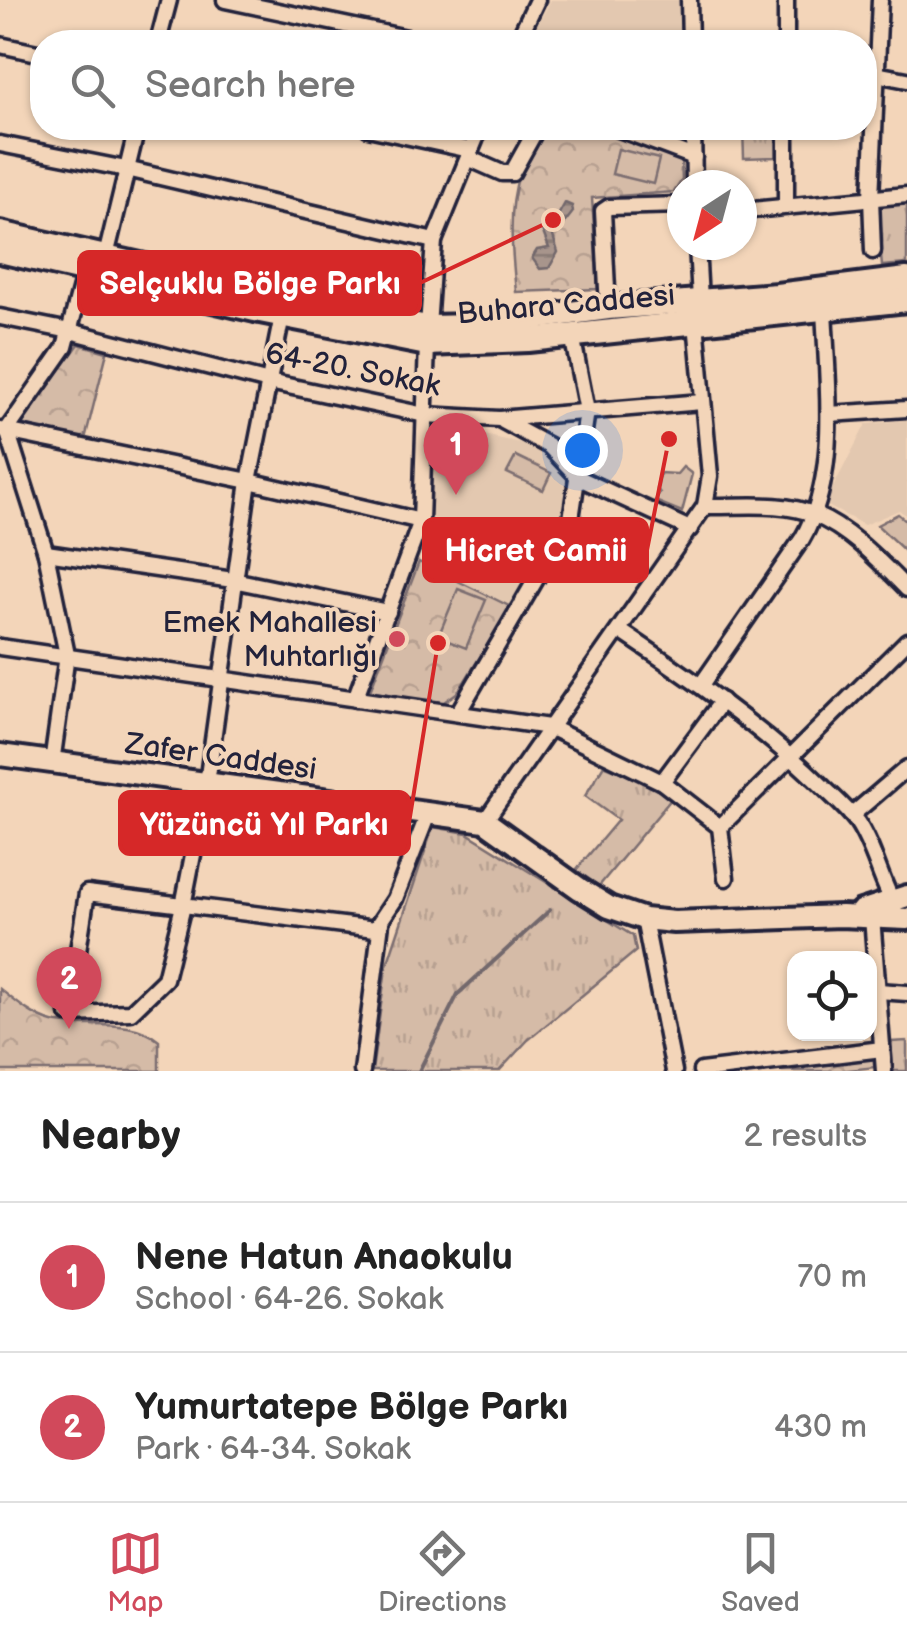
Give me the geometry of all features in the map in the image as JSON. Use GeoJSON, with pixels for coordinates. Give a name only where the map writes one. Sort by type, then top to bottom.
{"type":"FeatureCollection","features":[{"type":"Feature","properties":{"kind":"main road","name":"Buhara Caddesi"},"geometry":{"type":"LineString","coordinates":[[0,233],[351,313],[427,336],[608,308],[824,309],[907,300]]}},
{"type":"Feature","properties":{"kind":"main road","name":"Buhara Caddesi"},"geometry":{"type":"LineString","coordinates":[[0,250],[282,316],[475,344],[572,335],[907,279]]}},
{"type":"Feature","properties":{"kind":"street"},"geometry":{"type":"LineString","coordinates":[[161,30],[169,0]]}},
{"type":"Feature","properties":{"kind":"street"},"geometry":{"type":"LineString","coordinates":[[225,0],[369,30]]}},
{"type":"Feature","properties":{"kind":"street"},"geometry":{"type":"LineString","coordinates":[[522,30],[536,0]]}},
{"type":"Feature","properties":{"kind":"street"},"geometry":{"type":"LineString","coordinates":[[689,0],[690,30]]}},
{"type":"Feature","properties":{"kind":"street"},"geometry":{"type":"LineString","coordinates":[[786,0],[786,30]]}},
{"type":"Feature","properties":{"kind":"street"},"geometry":{"type":"LineString","coordinates":[[877,56],[880,0]]}},
{"type":"Feature","properties":{"kind":"street"},"geometry":{"type":"LineString","coordinates":[[0,45],[30,51]]}},
{"type":"Feature","properties":{"kind":"street"},"geometry":{"type":"LineString","coordinates":[[877,74],[907,80]]}},
{"type":"Feature","properties":{"kind":"street"},"geometry":{"type":"LineString","coordinates":[[106,256],[134,140]]}},
{"type":"Feature","properties":{"kind":"street"},"geometry":{"type":"LineString","coordinates":[[415,140],[469,154],[505,174],[515,170],[531,140]]}},
{"type":"Feature","properties":{"kind":"street"},"geometry":{"type":"LineString","coordinates":[[355,699],[420,521],[434,241],[475,140]]}},
{"type":"Feature","properties":{"kind":"street"},"geometry":{"type":"LineString","coordinates":[[648,140],[694,157]]}},
{"type":"Feature","properties":{"kind":"street"},"geometry":{"type":"LineString","coordinates":[[693,140],[694,170]]}},
{"type":"Feature","properties":{"kind":"street"},"geometry":{"type":"LineString","coordinates":[[786,140],[786,206]]}},
{"type":"Feature","properties":{"kind":"street"},"geometry":{"type":"LineString","coordinates":[[873,140],[873,250]]}},
{"type":"Feature","properties":{"kind":"street"},"geometry":{"type":"LineString","coordinates":[[0,144],[126,169],[434,241]]}},
{"type":"Feature","properties":{"kind":"street"},"geometry":{"type":"LineString","coordinates":[[757,209],[907,195]]}},
{"type":"Feature","properties":{"kind":"street"},"geometry":{"type":"LineString","coordinates":[[608,308],[603,211],[609,207],[667,205]]}},
{"type":"Feature","properties":{"kind":"street"},"geometry":{"type":"LineString","coordinates":[[485,821],[704,506],[710,483],[702,402],[696,260]]}},
{"type":"Feature","properties":{"kind":"street"},"geometry":{"type":"LineString","coordinates":[[4,430],[65,347],[84,271]]}},
{"type":"Feature","properties":{"kind":"street"},"geometry":{"type":"LineString","coordinates":[[701,685],[802,539],[814,514],[829,414],[824,309]]}},
{"type":"Feature","properties":{"kind":"street"},"geometry":{"type":"LineString","coordinates":[[282,316],[249,480],[207,783],[183,906],[164,978],[131,1012],[68,1014],[86,892],[183,906],[378,926]]}},
{"type":"Feature","properties":{"kind":"street","name":"64-20. Sokak"},"geometry":{"type":"LineString","coordinates":[[0,317],[425,415],[500,419],[702,402]]}},
{"type":"Feature","properties":{"kind":"street"},"geometry":{"type":"LineString","coordinates":[[458,713],[571,518],[587,411],[572,335]]}},
{"type":"Feature","properties":{"kind":"street"},"geometry":{"type":"LineString","coordinates":[[829,414],[907,409]]}},
{"type":"Feature","properties":{"kind":"street"},"geometry":{"type":"LineString","coordinates":[[500,419],[549,446],[579,478],[690,529]]}},
{"type":"Feature","properties":{"kind":"street"},"geometry":{"type":"LineString","coordinates":[[4,430],[249,480],[420,521]]}},
{"type":"Feature","properties":{"kind":"street"},"geometry":{"type":"LineString","coordinates":[[4,430],[46,552],[67,654],[52,763]]}},
{"type":"Feature","properties":{"kind":"street"},"geometry":{"type":"LineString","coordinates":[[704,506],[782,508],[814,514],[847,534],[907,590]]}},
{"type":"Feature","properties":{"kind":"street"},"geometry":{"type":"LineString","coordinates":[[46,552],[234,580],[388,612]]}},
{"type":"Feature","properties":{"kind":"street"},"geometry":{"type":"LineString","coordinates":[[619,630],[701,685],[791,756],[852,815],[907,918],[830,916]]}},
{"type":"Feature","properties":{"kind":"street"},"geometry":{"type":"LineString","coordinates":[[720,827],[907,641]]}},
{"type":"Feature","properties":{"kind":"street"},"geometry":{"type":"LineString","coordinates":[[0,647],[549,727],[662,782],[720,827],[726,878]]}},
{"type":"Feature","properties":{"kind":"street"},"geometry":{"type":"LineString","coordinates":[[662,782],[722,702]]}},
{"type":"Feature","properties":{"kind":"street","name":"Zafer Caddesi"},"geometry":{"type":"LineString","coordinates":[[0,756],[485,821],[609,907],[644,918],[674,922],[830,916]]}},
{"type":"Feature","properties":{"kind":"street"},"geometry":{"type":"LineString","coordinates":[[852,815],[907,768]]}},
{"type":"Feature","properties":{"kind":"street"},"geometry":{"type":"LineString","coordinates":[[362,1071],[378,926],[395,899],[428,814]]}},
{"type":"Feature","properties":{"kind":"street"},"geometry":{"type":"LineString","coordinates":[[830,916],[870,910],[899,899]]}},
{"type":"Feature","properties":{"kind":"street"},"geometry":{"type":"LineString","coordinates":[[644,918],[674,1071]]}},
{"type":"Feature","properties":{"kind":"street"},"geometry":{"type":"LineString","coordinates":[[872,918],[884,1071]]}},
{"type":"Feature","properties":{"kind":"street"},"geometry":{"type":"LineString","coordinates":[[878,991],[907,992]]}},
{"type":"Feature","properties":{"kind":"street"},"geometry":{"type":"LineString","coordinates":[[701,1071],[761,1067],[882,1049]]}},
{"type":"Feature","properties":{"kind":"shaded area"},"geometry":{"type":"Polygon","coordinates":[[[551,0],[681,0],[682,30],[535,30],[551,0]]]}},
{"type":"Feature","properties":{"kind":"shaded area"},"geometry":{"type":"Polygon","coordinates":[[[663,140],[686,140],[686,149],[663,140]]]}},
{"type":"Feature","properties":{"kind":"shaded area"},"geometry":{"type":"Polygon","coordinates":[[[565,203],[572,206],[573,212],[552,233],[558,252],[549,268],[540,269],[532,258],[537,250],[549,248],[542,230],[556,219],[565,203]]]}},
{"type":"Feature","properties":{"kind":"shaded area"},"geometry":{"type":"Polygon","coordinates":[[[907,420],[907,516],[899,510],[864,525],[828,506],[827,499],[866,424],[907,420]]]}},
{"type":"Feature","properties":{"kind":"shaded area"},"geometry":{"type":"Polygon","coordinates":[[[450,433],[475,433],[534,446],[547,451],[563,470],[570,497],[566,512],[511,607],[438,572],[445,559],[422,549],[435,447],[440,438],[450,433]]]}},
{"type":"Feature","properties":{"kind":"green space"},"geometry":{"type":"Polygon","coordinates":[[[535,140],[633,140],[681,159],[682,170],[667,170],[667,193],[592,198],[598,289],[516,292],[512,232],[516,186],[535,140]]]}},
{"type":"Feature","properties":{"kind":"green space"},"geometry":{"type":"Polygon","coordinates":[[[743,140],[776,140],[777,157],[744,158],[743,140]]]}},
{"type":"Feature","properties":{"kind":"green space"},"geometry":{"type":"Polygon","coordinates":[[[618,149],[659,159],[653,184],[612,174],[618,149]]]}},
{"type":"Feature","properties":{"kind":"green space"},"geometry":{"type":"Polygon","coordinates":[[[907,203],[907,264],[882,266],[876,205],[907,203]]]}},
{"type":"Feature","properties":{"kind":"green space"},"geometry":{"type":"Polygon","coordinates":[[[79,344],[107,352],[84,443],[21,424],[79,344]]]}},
{"type":"Feature","properties":{"kind":"green space"},"geometry":{"type":"Polygon","coordinates":[[[516,456],[551,473],[543,490],[507,473],[516,456]]]}},
{"type":"Feature","properties":{"kind":"green space"},"geometry":{"type":"Polygon","coordinates":[[[683,467],[692,474],[682,512],[655,501],[660,493],[660,473],[677,474],[683,467]]]}},
{"type":"Feature","properties":{"kind":"green space"},"geometry":{"type":"Polygon","coordinates":[[[898,514],[907,522],[907,553],[877,525],[898,514]]]}},
{"type":"Feature","properties":{"kind":"green space"},"geometry":{"type":"Polygon","coordinates":[[[419,562],[511,607],[458,692],[441,704],[370,691],[419,562]]]}},
{"type":"Feature","properties":{"kind":"green space"},"geometry":{"type":"Polygon","coordinates":[[[458,589],[486,600],[466,648],[438,637],[458,589]]]}},
{"type":"Feature","properties":{"kind":"green space"},"geometry":{"type":"Polygon","coordinates":[[[604,765],[672,798],[599,886],[576,870],[618,820],[585,796],[604,765]]]}},
{"type":"Feature","properties":{"kind":"green space"},"geometry":{"type":"Polygon","coordinates":[[[433,827],[467,833],[633,936],[636,951],[528,1040],[499,1071],[372,1071],[386,968],[433,827]]]}},
{"type":"Feature","properties":{"kind":"green space"},"geometry":{"type":"Polygon","coordinates":[[[0,989],[46,1020],[122,1026],[148,1033],[159,1041],[159,1071],[0,1071],[0,989]]]}},
{"type":"Feature","properties":{"kind":"green space"},"geometry":{"type":"Polygon","coordinates":[[[907,1041],[907,1071],[893,1071],[891,1042],[907,1041]]]}},
{"type":"Feature","properties":{"kind":"green space"},"geometry":{"type":"Polygon","coordinates":[[[875,1055],[876,1067],[781,1071],[780,1066],[875,1055]]]}},
{"type":"Feature","properties":{"kind":"waterway"},"geometry":{"type":"LineString","coordinates":[[419,1071],[458,994],[550,910]]}},
{"type":"Feature","properties":{"kind":"place","name":"Selçuklu Bölge Parkı"},"geometry":{"type":"Point","coordinates":[553,220]}},
{"type":"Feature","properties":{"kind":"place","name":"Hicret Camii"},"geometry":{"type":"Point","coordinates":[669,439]}},
{"type":"Feature","properties":{"kind":"place","name":"Nene Hatun Anaokulu"},"geometry":{"type":"Point","coordinates":[456,495]}},
{"type":"Feature","properties":{"kind":"place","name":"Emek Mahallesi Muhtarlığı"},"geometry":{"type":"Point","coordinates":[397,639]}},
{"type":"Feature","properties":{"kind":"place","name":"Yüzüncü Yıl Parkı"},"geometry":{"type":"Point","coordinates":[438,643]}},
{"type":"Feature","properties":{"kind":"place","name":"Yumurtatepe Bölge Parkı"},"geometry":{"type":"Point","coordinates":[69,1029]}}]}
